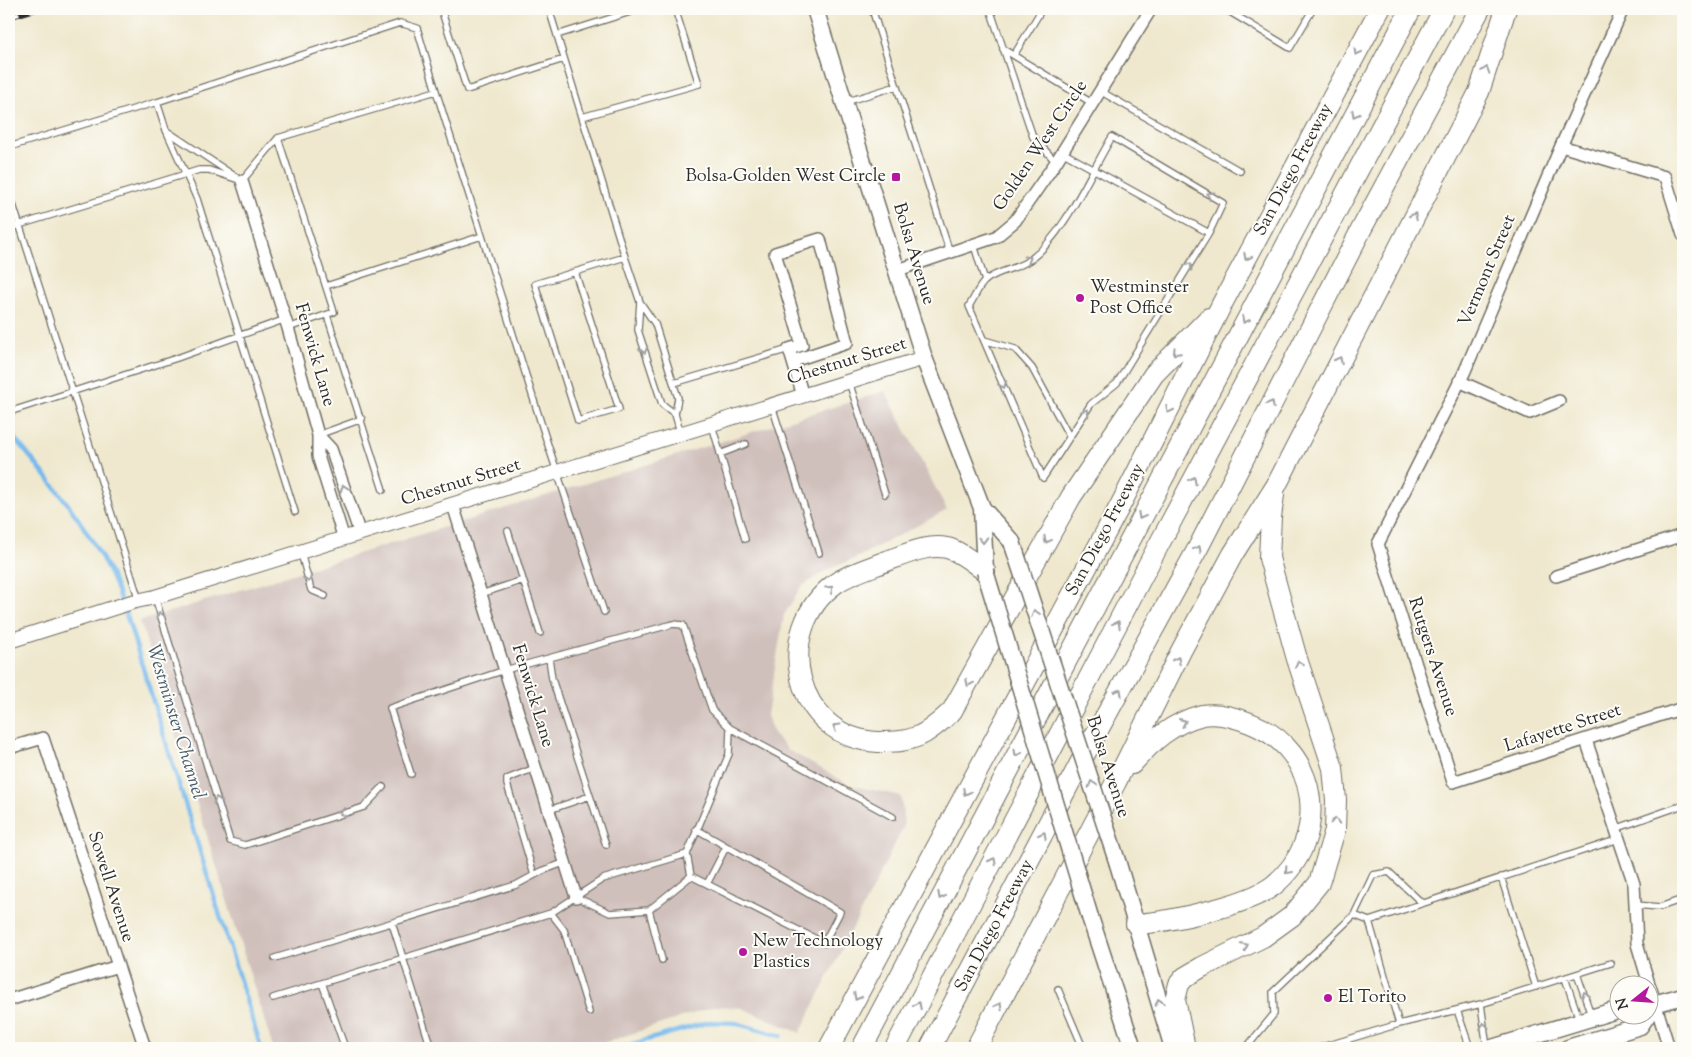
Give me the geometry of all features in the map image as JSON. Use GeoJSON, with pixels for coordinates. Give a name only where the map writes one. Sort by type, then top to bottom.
{"type":"FeatureCollection","features":[{"type":"Feature","properties":{"kind":"highway","name":"San Diego Freeway"},"geometry":{"type":"LineString","coordinates":[[829,1048],[1122,502],[1222,304],[1380,9]]}},
{"type":"Feature","properties":{"kind":"highway"},"geometry":{"type":"LineString","coordinates":[[862,1048],[1090,612],[1411,9]]}},
{"type":"Feature","properties":{"kind":"highway"},"geometry":{"type":"LineString","coordinates":[[897,1048],[1152,559],[1444,9]]}},
{"type":"Feature","properties":{"kind":"highway","name":"San Diego Freeway"},"geometry":{"type":"LineString","coordinates":[[930,1048],[1087,750],[1198,548],[1335,280],[1480,9]]}},
{"type":"Feature","properties":{"kind":"highway"},"geometry":{"type":"LineString","coordinates":[[976,1048],[1116,782],[1181,651],[1229,562],[1276,486],[1478,92],[1506,9]]}},
{"type":"Feature","properties":{"kind":"highway"},"geometry":{"type":"LineString","coordinates":[[985,572],[952,549],[931,548],[868,568],[836,583],[817,602],[801,629],[798,655],[800,678],[810,702],[829,724],[850,736],[871,741],[898,743],[919,736],[937,725],[952,711],[1071,497],[1154,374],[1222,304]]}},
{"type":"Feature","properties":{"kind":"highway"},"geometry":{"type":"LineString","coordinates":[[1122,502],[1156,470],[1198,412]]}},
{"type":"Feature","properties":{"kind":"highway"},"geometry":{"type":"LineString","coordinates":[[1185,1048],[1175,1000],[1179,984],[1185,977],[1202,967],[1263,937],[1292,916],[1319,883],[1335,830],[1336,800],[1332,768],[1297,659],[1269,558],[1270,517],[1276,486]]}},
{"type":"Feature","properties":{"kind":"highway"},"geometry":{"type":"LineString","coordinates":[[1116,782],[1144,750],[1164,732],[1189,719],[1215,714],[1238,718],[1256,725],[1284,743],[1292,751],[1309,790],[1309,832],[1294,864],[1272,886],[1244,901],[1214,910],[1152,923],[1136,924]]}},
{"type":"Feature","properties":{"kind":"main road","name":"Bolsa Avenue"},"geometry":{"type":"LineString","coordinates":[[815,9],[924,358],[982,508],[985,572],[1090,917],[1133,1048]]}},
{"type":"Feature","properties":{"kind":"main road","name":"Bolsa Avenue"},"geometry":{"type":"LineString","coordinates":[[982,508],[1012,542],[1118,864],[1173,1048]]}},
{"type":"Feature","properties":{"kind":"main road"},"geometry":{"type":"LineString","coordinates":[[1660,1005],[1683,996]]}},
{"type":"Feature","properties":{"kind":"main road"},"geometry":{"type":"LineString","coordinates":[[1492,1048],[1610,1012]]}},
{"type":"Feature","properties":{"kind":"main road"},"geometry":{"type":"LineString","coordinates":[[1569,1048],[1641,1024]]}},
{"type":"Feature","properties":{"kind":"street","name":"Golden West Circle"},"geometry":{"type":"LineString","coordinates":[[898,270],[996,237],[1015,221],[1059,157],[1151,9]]}},
{"type":"Feature","properties":{"kind":"street","name":"Vermont Street"},"geometry":{"type":"LineString","coordinates":[[1378,544],[1460,381],[1561,146],[1623,9]]}},
{"type":"Feature","properties":{"kind":"street"},"geometry":{"type":"LineString","coordinates":[[1561,146],[1666,177],[1683,235]]}},
{"type":"Feature","properties":{"kind":"street","name":"Fenwick Lane"},"geometry":{"type":"LineString","coordinates":[[242,181],[287,324],[318,435],[331,448],[360,534]]}},
{"type":"Feature","properties":{"kind":"street"},"geometry":{"type":"LineString","coordinates":[[793,361],[847,342],[820,239],[775,253],[802,345],[789,349],[804,396]]}},
{"type":"Feature","properties":{"kind":"street","name":"Chestnut Street"},"geometry":{"type":"LineString","coordinates":[[9,642],[136,601],[300,553],[924,358]]}},
{"type":"Feature","properties":{"kind":"street"},"geometry":{"type":"LineString","coordinates":[[1460,381],[1530,413],[1559,401]]}},
{"type":"Feature","properties":{"kind":"street"},"geometry":{"type":"LineString","coordinates":[[318,435],[318,456],[344,539]]}},
{"type":"Feature","properties":{"kind":"street","name":"Fenwick Lane"},"geometry":{"type":"LineString","coordinates":[[453,505],[576,897]]}},
{"type":"Feature","properties":{"kind":"street"},"geometry":{"type":"LineString","coordinates":[[1556,576],[1683,535]]}},
{"type":"Feature","properties":{"kind":"street","name":"Rutgers Avenue"},"geometry":{"type":"LineString","coordinates":[[1378,544],[1453,782]]}},
{"type":"Feature","properties":{"kind":"street","name":"Lafayette Street"},"geometry":{"type":"LineString","coordinates":[[1453,782],[1683,708]]}},
{"type":"Feature","properties":{"kind":"street","name":"Sowell Avenue"},"geometry":{"type":"LineString","coordinates":[[9,748],[43,738],[145,1048]]}},
{"type":"Feature","properties":{"kind":"street"},"geometry":{"type":"LineString","coordinates":[[1586,740],[1634,884],[1637,944],[1646,974]]}},
{"type":"Feature","properties":{"kind":"street"},"geometry":{"type":"LineString","coordinates":[[9,1000],[118,966]]}},
{"type":"Feature","properties":{"kind":"street"},"geometry":{"type":"LineString","coordinates":[[1658,1024],[1669,1048]]}},
{"type":"Feature","properties":{"kind":"lane"},"geometry":{"type":"LineString","coordinates":[[441,9],[467,90],[564,59]]}},
{"type":"Feature","properties":{"kind":"lane"},"geometry":{"type":"LineString","coordinates":[[549,9],[624,257],[640,302],[655,324],[674,383],[678,398],[675,414],[681,434]]}},
{"type":"Feature","properties":{"kind":"lane"},"geometry":{"type":"LineString","coordinates":[[558,35],[640,9]]}},
{"type":"Feature","properties":{"kind":"lane"},"geometry":{"type":"LineString","coordinates":[[582,117],[699,84],[675,9]]}},
{"type":"Feature","properties":{"kind":"lane"},"geometry":{"type":"LineString","coordinates":[[872,9],[950,253]]}},
{"type":"Feature","properties":{"kind":"lane"},"geometry":{"type":"LineString","coordinates":[[990,9],[1034,137],[1059,157],[1093,169],[1209,233]]}},
{"type":"Feature","properties":{"kind":"lane"},"geometry":{"type":"LineString","coordinates":[[1014,56],[1042,9]]}},
{"type":"Feature","properties":{"kind":"lane"},"geometry":{"type":"LineString","coordinates":[[1225,9],[1290,48],[1313,9]]}},
{"type":"Feature","properties":{"kind":"lane"},"geometry":{"type":"LineString","coordinates":[[9,147],[157,102],[400,23],[417,28],[557,473],[604,612]]}},
{"type":"Feature","properties":{"kind":"lane"},"geometry":{"type":"LineString","coordinates":[[1004,49],[1092,103]]}},
{"type":"Feature","properties":{"kind":"lane"},"geometry":{"type":"LineString","coordinates":[[845,102],[897,86]]}},
{"type":"Feature","properties":{"kind":"lane"},"geometry":{"type":"LineString","coordinates":[[242,181],[278,138],[436,91]]}},
{"type":"Feature","properties":{"kind":"lane"},"geometry":{"type":"LineString","coordinates":[[1100,91],[1240,171]]}},
{"type":"Feature","properties":{"kind":"lane"},"geometry":{"type":"LineString","coordinates":[[157,102],[166,130],[197,199],[295,512]]}},
{"type":"Feature","properties":{"kind":"lane"},"geometry":{"type":"LineString","coordinates":[[166,130],[242,181]]}},
{"type":"Feature","properties":{"kind":"lane"},"geometry":{"type":"LineString","coordinates":[[1112,136],[1224,203],[1209,233],[1117,383],[1091,404],[1044,478],[969,306],[985,280],[1031,259],[1054,236],[1083,189],[1112,136]]}},
{"type":"Feature","properties":{"kind":"lane"},"geometry":{"type":"LineString","coordinates":[[9,412],[240,336],[334,312],[278,138]]}},
{"type":"Feature","properties":{"kind":"lane"},"geometry":{"type":"LineString","coordinates":[[9,228],[185,172],[209,170],[242,181]]}},
{"type":"Feature","properties":{"kind":"lane"},"geometry":{"type":"LineString","coordinates":[[9,192],[136,601]]}},
{"type":"Feature","properties":{"kind":"lane"},"geometry":{"type":"LineString","coordinates":[[326,286],[482,236]]}},
{"type":"Feature","properties":{"kind":"lane"},"geometry":{"type":"LineString","coordinates":[[974,245],[985,280]]}},
{"type":"Feature","properties":{"kind":"lane"},"geometry":{"type":"LineString","coordinates":[[575,272],[619,409],[578,421],[535,284],[624,257]]}},
{"type":"Feature","properties":{"kind":"lane"},"geometry":{"type":"LineString","coordinates":[[640,302],[638,330],[662,404],[675,414]]}},
{"type":"Feature","properties":{"kind":"lane"},"geometry":{"type":"LineString","coordinates":[[327,315],[362,419],[383,490]]}},
{"type":"Feature","properties":{"kind":"lane"},"geometry":{"type":"LineString","coordinates":[[984,340],[1015,348],[1032,368],[1070,436]]}},
{"type":"Feature","properties":{"kind":"lane"},"geometry":{"type":"LineString","coordinates":[[674,383],[789,349]]}},
{"type":"Feature","properties":{"kind":"lane"},"geometry":{"type":"LineString","coordinates":[[849,382],[885,494]]}},
{"type":"Feature","properties":{"kind":"lane"},"geometry":{"type":"LineString","coordinates":[[772,406],[819,553]]}},
{"type":"Feature","properties":{"kind":"lane"},"geometry":{"type":"LineString","coordinates":[[318,435],[362,419]]}},
{"type":"Feature","properties":{"kind":"lane"},"geometry":{"type":"LineString","coordinates":[[712,424],[745,538]]}},
{"type":"Feature","properties":{"kind":"lane"},"geometry":{"type":"LineString","coordinates":[[720,454],[746,444]]}},
{"type":"Feature","properties":{"kind":"lane"},"geometry":{"type":"LineString","coordinates":[[508,531],[540,633]]}},
{"type":"Feature","properties":{"kind":"lane"},"geometry":{"type":"LineString","coordinates":[[300,553],[311,590],[325,596]]}},
{"type":"Feature","properties":{"kind":"lane"},"geometry":{"type":"LineString","coordinates":[[481,594],[523,580]]}},
{"type":"Feature","properties":{"kind":"lane"},"geometry":{"type":"LineString","coordinates":[[155,597],[230,841],[245,845],[364,806],[383,787]]}},
{"type":"Feature","properties":{"kind":"lane"},"geometry":{"type":"LineString","coordinates":[[412,774],[390,708],[505,670],[673,624],[683,625],[712,710],[730,728],[892,816]]}},
{"type":"Feature","properties":{"kind":"lane"},"geometry":{"type":"LineString","coordinates":[[549,658],[552,678],[606,846]]}},
{"type":"Feature","properties":{"kind":"lane"},"geometry":{"type":"LineString","coordinates":[[690,876],[687,854],[729,754],[730,728]]}},
{"type":"Feature","properties":{"kind":"lane"},"geometry":{"type":"LineString","coordinates":[[534,875],[507,779],[512,775],[536,768]]}},
{"type":"Feature","properties":{"kind":"lane"},"geometry":{"type":"LineString","coordinates":[[549,810],[590,796]]}},
{"type":"Feature","properties":{"kind":"lane"},"geometry":{"type":"LineString","coordinates":[[1354,915],[1369,921],[1501,877],[1617,834],[1683,805]]}},
{"type":"Feature","properties":{"kind":"lane"},"geometry":{"type":"LineString","coordinates":[[690,876],[824,943],[840,912],[696,829]]}},
{"type":"Feature","properties":{"kind":"lane"},"geometry":{"type":"LineString","coordinates":[[707,884],[726,846]]}},
{"type":"Feature","properties":{"kind":"lane"},"geometry":{"type":"LineString","coordinates":[[273,998],[551,913],[603,879],[687,854]]}},
{"type":"Feature","properties":{"kind":"lane"},"geometry":{"type":"LineString","coordinates":[[275,958],[516,885],[534,875],[566,862]]}},
{"type":"Feature","properties":{"kind":"lane"},"geometry":{"type":"LineString","coordinates":[[1246,1048],[1274,1014],[1273,992],[1354,915],[1373,876],[1381,872],[1390,872],[1422,903]]}},
{"type":"Feature","properties":{"kind":"lane"},"geometry":{"type":"LineString","coordinates":[[576,897],[610,912],[649,910],[690,876]]}},
{"type":"Feature","properties":{"kind":"lane"},"geometry":{"type":"LineString","coordinates":[[1501,877],[1536,987]]}},
{"type":"Feature","properties":{"kind":"lane"},"geometry":{"type":"LineString","coordinates":[[1635,905],[1660,907],[1683,899]]}},
{"type":"Feature","properties":{"kind":"lane"},"geometry":{"type":"LineString","coordinates":[[649,910],[662,960]]}},
{"type":"Feature","properties":{"kind":"lane"},"geometry":{"type":"LineString","coordinates":[[551,913],[564,930],[589,1012]]}},
{"type":"Feature","properties":{"kind":"lane"},"geometry":{"type":"LineString","coordinates":[[1369,921],[1399,1024]]}},
{"type":"Feature","properties":{"kind":"lane"},"geometry":{"type":"LineString","coordinates":[[392,923],[431,1048]]}},
{"type":"Feature","properties":{"kind":"lane"},"geometry":{"type":"LineString","coordinates":[[1319,1048],[1399,1024],[1481,1004],[1611,963]]}},
{"type":"Feature","properties":{"kind":"lane"},"geometry":{"type":"LineString","coordinates":[[1577,974],[1586,1019]]}},
{"type":"Feature","properties":{"kind":"lane"},"geometry":{"type":"LineString","coordinates":[[1565,978],[1586,1019]]}},
{"type":"Feature","properties":{"kind":"lane"},"geometry":{"type":"LineString","coordinates":[[322,983],[345,1048]]}},
{"type":"Feature","properties":{"kind":"lane"},"geometry":{"type":"LineString","coordinates":[[1058,989],[1083,1048]]}},
{"type":"Feature","properties":{"kind":"lane"},"geometry":{"type":"LineString","coordinates":[[1481,1004],[1487,1048]]}},
{"type":"Feature","properties":{"kind":"lane"},"geometry":{"type":"LineString","coordinates":[[1457,1010],[1470,1048]]}},
{"type":"Feature","properties":{"kind":"shaded area"},"geometry":{"type":"Polygon","coordinates":[[[885,391],[947,510],[852,560],[829,569],[801,587],[784,615],[767,715],[773,734],[788,750],[850,785],[901,796],[904,826],[800,1033],[742,1008],[716,1006],[588,1048],[273,1048],[140,621],[885,391]]]}},
{"type":"Feature","properties":{"kind":"waterway","name":"Westminster Channel"},"geometry":{"type":"LineString","coordinates":[[9,432],[78,518],[101,556],[116,587],[129,623],[261,1048]]}},
{"type":"Feature","properties":{"kind":"waterway","name":"Westminster Channel"},"geometry":{"type":"LineString","coordinates":[[619,1048],[709,1022],[735,1023],[781,1036]]}},
{"type":"Feature","properties":{"kind":"railway"},"geometry":{"type":"LineString","coordinates":[[9,17],[36,9]]}},
{"type":"Feature","properties":{"kind":"place","name":"Bolsa-Golden West Circle"},"geometry":{"type":"Point","coordinates":[896,177]}},
{"type":"Feature","properties":{"kind":"place","name":"Westminster Post Office"},"geometry":{"type":"Point","coordinates":[1080,298]}},
{"type":"Feature","properties":{"kind":"place","name":"New Technology Plastics"},"geometry":{"type":"Point","coordinates":[743,952]}},
{"type":"Feature","properties":{"kind":"place","name":"El Torito"},"geometry":{"type":"Point","coordinates":[1328,998]}}]}
